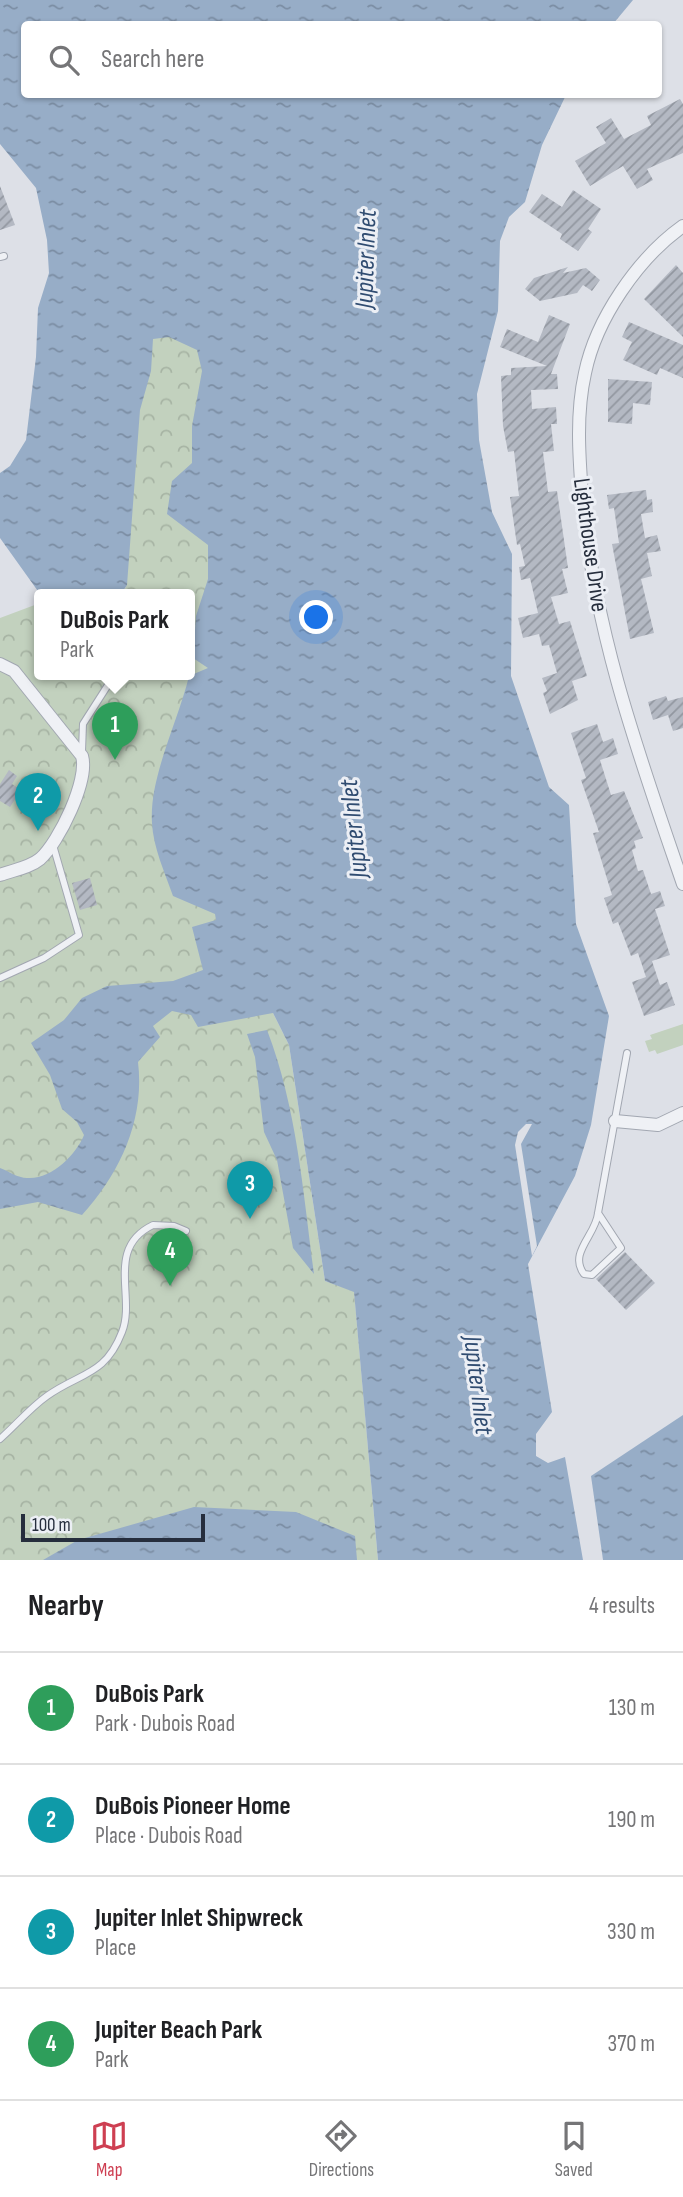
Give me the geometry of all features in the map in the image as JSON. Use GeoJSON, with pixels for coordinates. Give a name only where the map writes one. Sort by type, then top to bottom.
{"type":"FeatureCollection","features":[{"type":"Feature","properties":{"kind":"street","name":"Lighthouse Drive"},"geometry":{"type":"LineString","coordinates":[[683,226],[650,256],[631,280],[599,334],[585,372],[579,419],[584,513],[602,623],[622,704],[683,884]]}},
{"type":"Feature","properties":{"kind":"street"},"geometry":{"type":"LineString","coordinates":[[0,663],[14,671],[82,757],[84,774],[53,845],[33,864],[0,874]]}},
{"type":"Feature","properties":{"kind":"street"},"geometry":{"type":"LineString","coordinates":[[615,1121],[658,1125],[683,1113]]}},
{"type":"Feature","properties":{"kind":"lane"},"geometry":{"type":"LineString","coordinates":[[82,757],[83,724],[111,680]]}},
{"type":"Feature","properties":{"kind":"lane"},"geometry":{"type":"LineString","coordinates":[[0,978],[44,958],[79,935],[53,845]]}},
{"type":"Feature","properties":{"kind":"lane"},"geometry":{"type":"LineString","coordinates":[[598,1213],[621,1248],[592,1275],[584,1274],[578,1266],[577,1257],[597,1224],[598,1213],[627,1053]]}},
{"type":"Feature","properties":{"kind":"lane"},"geometry":{"type":"LineString","coordinates":[[0,1439],[36,1404],[59,1388],[90,1375],[110,1356],[123,1329],[126,1311],[123,1276],[135,1240],[153,1226],[174,1226],[186,1231]]}},
{"type":"Feature","properties":{"kind":"green space"},"geometry":{"type":"Polygon","coordinates":[[[169,335],[198,349],[203,370],[212,469],[210,668],[273,1013],[289,1045],[325,1281],[354,1291],[378,1560],[0,1560],[0,618],[34,605],[34,680],[195,680],[195,589],[124,589],[141,386],[152,338],[169,335]]]}},
{"type":"Feature","properties":{"kind":"green space"},"geometry":{"type":"Polygon","coordinates":[[[683,1024],[683,1045],[657,1054],[655,1050],[649,1052],[645,1041],[652,1039],[650,1035],[683,1024]]]}},
{"type":"Feature","properties":{"kind":"water","name":"Jupiter Inlet"},"geometry":{"type":"Polygon","coordinates":[[[0,0],[633,0],[616,21],[21,21],[21,98],[565,98],[542,145],[525,202],[509,217],[500,241],[498,311],[477,394],[479,440],[492,512],[512,554],[511,676],[549,787],[569,805],[576,924],[609,1016],[591,1125],[575,1176],[528,1264],[552,1412],[536,1434],[536,1456],[548,1463],[565,1457],[583,1560],[378,1560],[354,1292],[325,1281],[289,1045],[273,1013],[198,1027],[191,1015],[172,1011],[153,1026],[160,1037],[138,1062],[138,1104],[127,1145],[96,1199],[82,1215],[38,1202],[0,1209],[0,1168],[24,1178],[45,1175],[69,1158],[84,1135],[77,1122],[62,1109],[50,1075],[31,1043],[64,1020],[82,998],[107,986],[173,981],[203,970],[192,927],[216,920],[215,914],[173,896],[157,851],[152,823],[152,805],[159,768],[188,680],[195,680],[195,673],[208,668],[195,659],[195,630],[196,616],[208,579],[208,545],[167,514],[172,481],[192,463],[192,426],[202,371],[197,350],[169,337],[153,339],[151,371],[140,410],[127,585],[124,589],[36,589],[0,538],[0,473],[10,466],[26,440],[36,357],[38,308],[49,273],[47,240],[36,188],[0,144],[0,0]]]}},
{"type":"Feature","properties":{"kind":"water"},"geometry":{"type":"Polygon","coordinates":[[[267,1030],[292,1120],[314,1274],[293,1248],[277,1160],[264,1132],[255,1057],[247,1034],[267,1030]]]}},
{"type":"Feature","properties":{"kind":"water"},"geometry":{"type":"Polygon","coordinates":[[[683,1415],[683,1560],[603,1560],[591,1476],[683,1415]]]}},
{"type":"Feature","properties":{"kind":"water"},"geometry":{"type":"Polygon","coordinates":[[[194,1507],[296,1512],[355,1536],[357,1560],[43,1560],[78,1540],[194,1507]]]}},
{"type":"Feature","properties":{"kind":"pier"},"geometry":{"type":"Polygon","coordinates":[[[526,1124],[532,1124],[521,1144],[537,1246],[532,1256],[515,1145],[518,1132],[526,1124]]]}},
{"type":"Feature","properties":{"kind":"building"},"geometry":{"type":"Polygon","coordinates":[[[680,99],[683,104],[683,153],[647,169],[653,180],[637,189],[623,166],[590,186],[575,161],[606,143],[596,127],[611,118],[624,139],[651,125],[647,116],[680,99]]]}},
{"type":"Feature","properties":{"kind":"building"},"geometry":{"type":"Polygon","coordinates":[[[0,186],[15,225],[0,230],[0,186]]]}},
{"type":"Feature","properties":{"kind":"building"},"geometry":{"type":"Polygon","coordinates":[[[573,190],[601,209],[588,229],[592,232],[578,251],[560,239],[562,234],[529,212],[542,194],[562,207],[573,190]]]}},
{"type":"Feature","properties":{"kind":"building"},"geometry":{"type":"Polygon","coordinates":[[[676,265],[683,273],[683,337],[644,299],[676,265]]]}},
{"type":"Feature","properties":{"kind":"building"},"geometry":{"type":"Polygon","coordinates":[[[568,267],[563,273],[586,268],[600,280],[592,291],[583,285],[577,293],[540,301],[525,289],[534,278],[568,267]]]}},
{"type":"Feature","properties":{"kind":"building"},"geometry":{"type":"Polygon","coordinates":[[[549,315],[570,324],[551,374],[557,374],[558,389],[531,390],[532,409],[556,407],[557,424],[551,424],[554,451],[543,452],[548,492],[557,491],[568,568],[562,569],[568,593],[551,597],[559,624],[570,621],[587,676],[572,681],[578,700],[550,714],[543,693],[547,691],[542,678],[557,673],[549,645],[542,646],[539,634],[523,638],[518,618],[538,613],[530,578],[521,580],[519,567],[525,566],[520,544],[517,545],[510,497],[519,496],[514,451],[508,452],[503,426],[501,376],[511,375],[511,368],[547,366],[500,347],[507,329],[538,342],[549,315]]]}},
{"type":"Feature","properties":{"kind":"building"},"geometry":{"type":"Polygon","coordinates":[[[629,322],[683,345],[683,378],[660,368],[657,375],[623,360],[632,342],[622,337],[629,322]]]}},
{"type":"Feature","properties":{"kind":"building"},"geometry":{"type":"Polygon","coordinates":[[[608,379],[652,382],[650,405],[633,403],[632,424],[608,422],[608,379]]]}},
{"type":"Feature","properties":{"kind":"building"},"geometry":{"type":"Polygon","coordinates":[[[646,490],[647,500],[652,499],[653,512],[641,514],[645,538],[657,535],[661,551],[647,553],[652,576],[641,579],[654,633],[630,639],[612,544],[619,543],[614,508],[609,509],[607,495],[646,490]]]}},
{"type":"Feature","properties":{"kind":"building"},"geometry":{"type":"Polygon","coordinates":[[[666,696],[668,701],[683,697],[683,728],[673,731],[668,715],[653,720],[648,702],[666,696]]]}},
{"type":"Feature","properties":{"kind":"building"},"geometry":{"type":"Polygon","coordinates":[[[597,724],[603,742],[613,738],[618,754],[600,760],[611,795],[624,791],[643,838],[634,841],[636,848],[632,850],[638,871],[643,870],[651,894],[660,891],[665,906],[655,909],[670,955],[652,961],[660,985],[667,982],[675,1005],[644,1016],[632,982],[646,977],[638,953],[631,956],[618,922],[613,924],[604,898],[612,895],[593,833],[599,832],[581,780],[586,778],[571,733],[597,724]]]}},
{"type":"Feature","properties":{"kind":"building"},"geometry":{"type":"Polygon","coordinates":[[[9,770],[17,776],[12,784],[21,790],[10,807],[0,801],[0,784],[9,770]]]}},
{"type":"Feature","properties":{"kind":"building"},"geometry":{"type":"Polygon","coordinates":[[[90,878],[97,905],[80,910],[72,883],[90,878]]]}},
{"type":"Feature","properties":{"kind":"building"},"geometry":{"type":"Polygon","coordinates":[[[185,1248],[190,1265],[163,1274],[157,1256],[185,1248]]]}},
{"type":"Feature","properties":{"kind":"building"},"geometry":{"type":"Polygon","coordinates":[[[625,1252],[655,1283],[626,1310],[596,1279],[625,1252]]]}},
{"type":"Feature","properties":{"kind":"place","name":"DuBois Park"},"geometry":{"type":"Point","coordinates":[115,760]}},
{"type":"Feature","properties":{"kind":"place","name":"DuBois Pioneer Home"},"geometry":{"type":"Point","coordinates":[38,831]}},
{"type":"Feature","properties":{"kind":"place","name":"Jupiter Inlet Shipwreck"},"geometry":{"type":"Point","coordinates":[250,1219]}},
{"type":"Feature","properties":{"kind":"place","name":"Jupiter Beach Park"},"geometry":{"type":"Point","coordinates":[170,1286]}}]}
